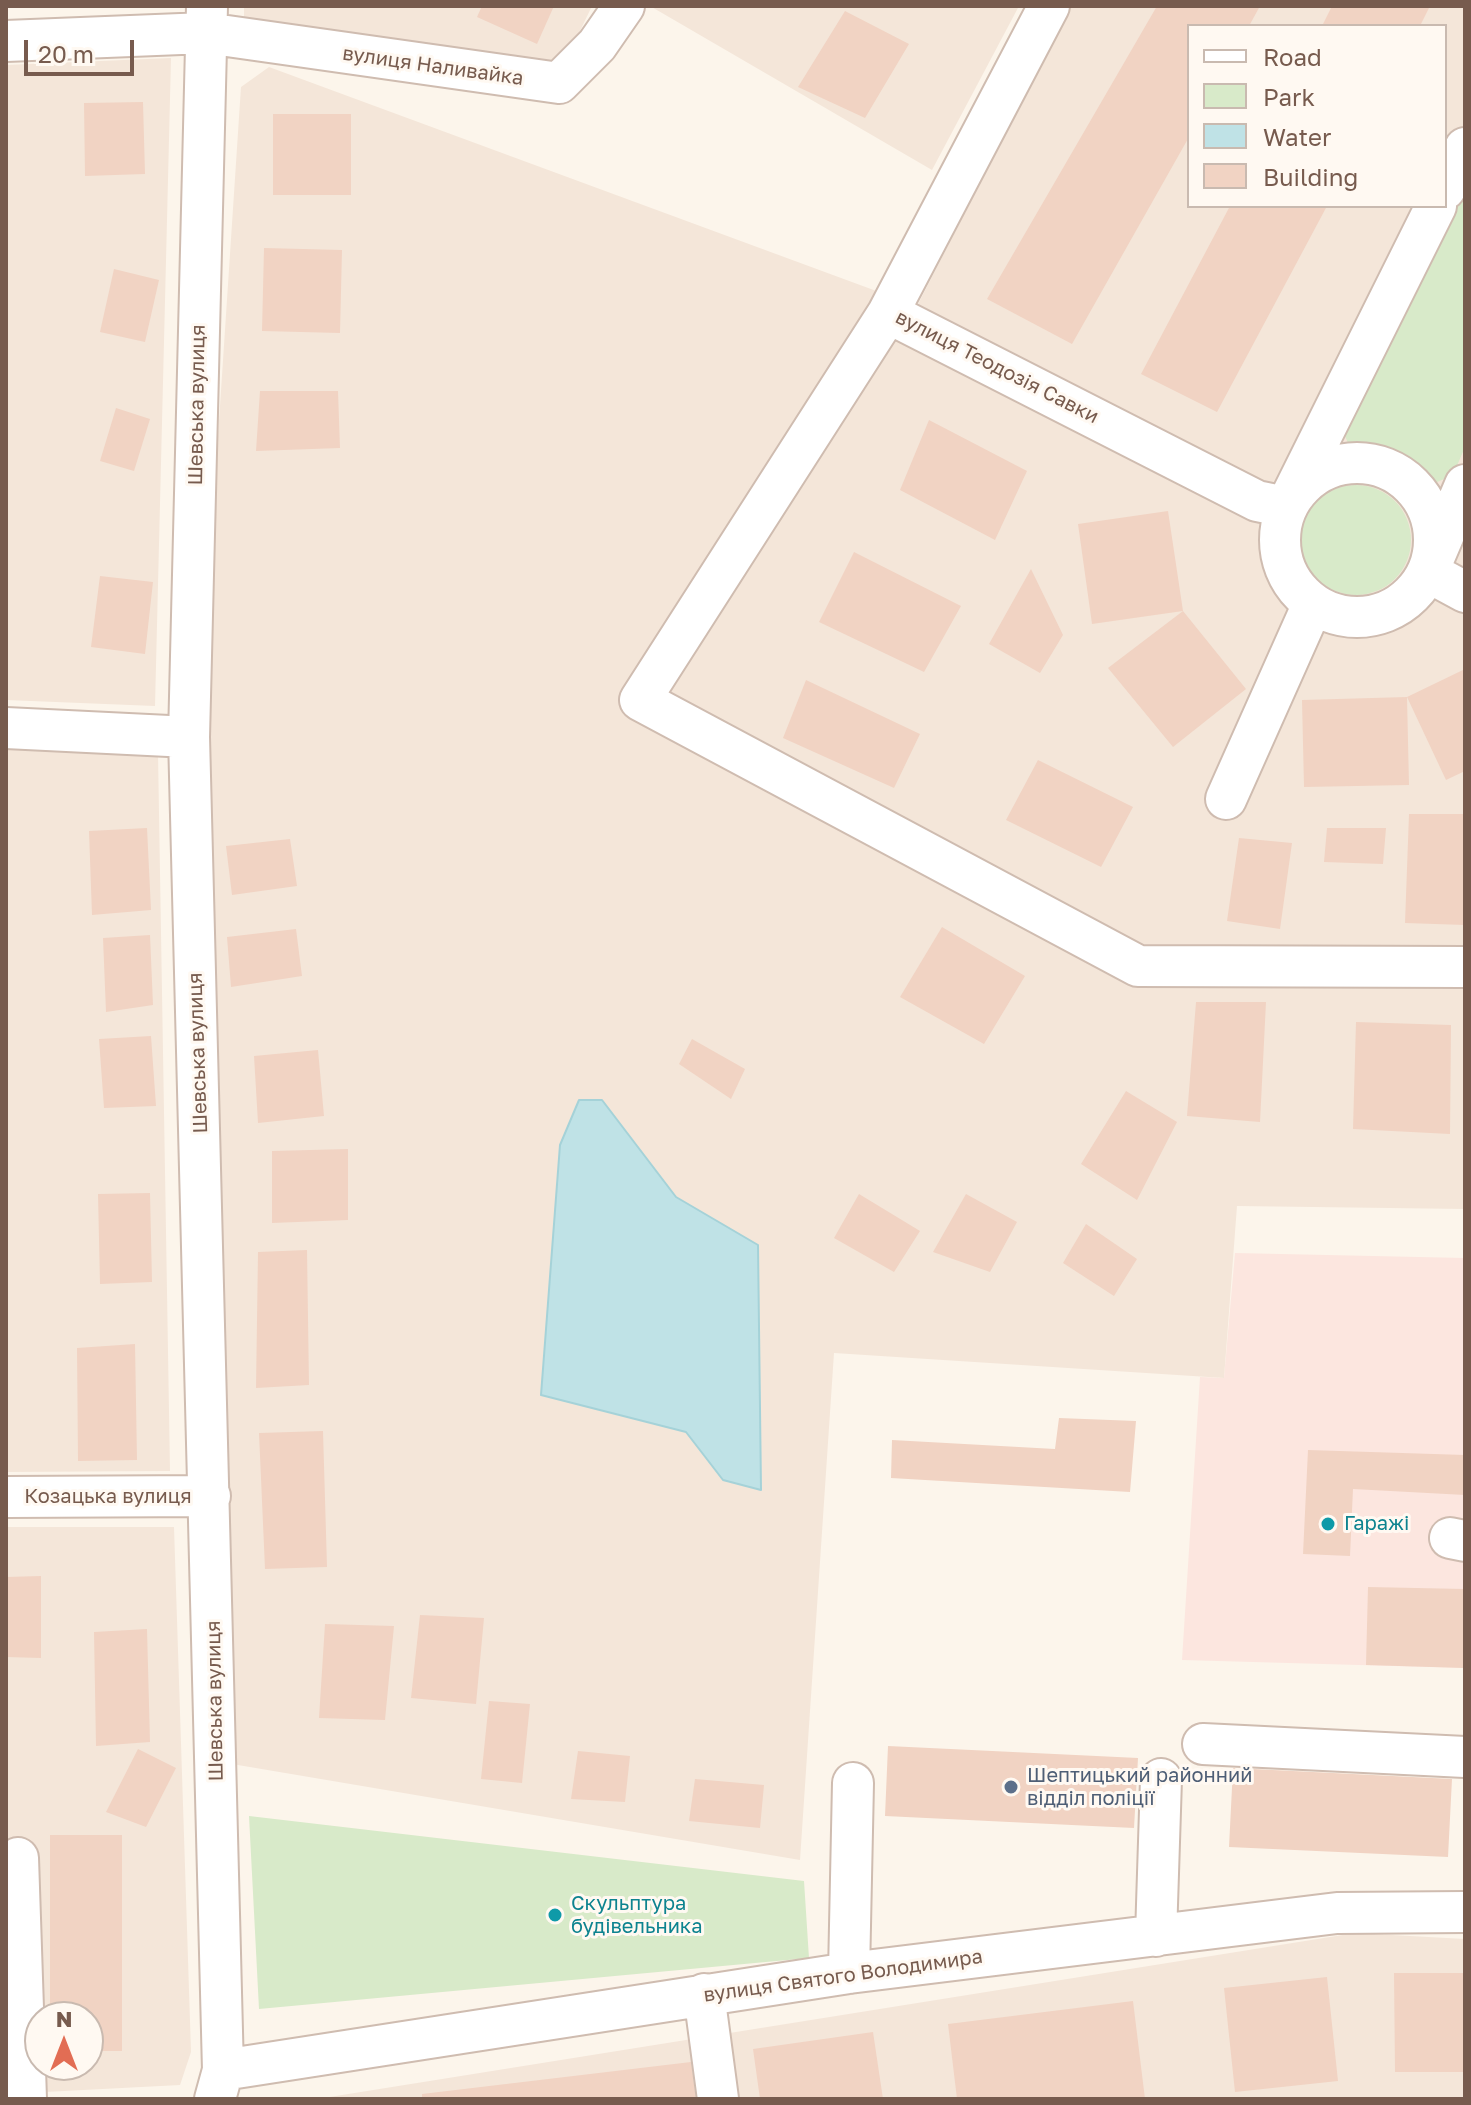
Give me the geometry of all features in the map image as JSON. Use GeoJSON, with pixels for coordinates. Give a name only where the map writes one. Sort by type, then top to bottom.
{"type":"FeatureCollection","features":[{"type":"Feature","properties":{"kind":"street","name":"вулиця Наливайка"},"geometry":{"type":"LineString","coordinates":[[206,20],[559,83],[597,45],[624,6]]}},
{"type":"Feature","properties":{"kind":"street","name":"вулиця Теодозія Савки"},"geometry":{"type":"LineString","coordinates":[[1049,6],[888,313],[1257,501],[1286,507]]}},
{"type":"Feature","properties":{"kind":"street"},"geometry":{"type":"LineString","coordinates":[[6,41],[206,20]]}},
{"type":"Feature","properties":{"kind":"street","name":"Шевська вулиця"},"geometry":{"type":"LineString","coordinates":[[206,20],[189,737],[210,1496],[219,2085]]}},
{"type":"Feature","properties":{"kind":"street"},"geometry":{"type":"LineString","coordinates":[[1447,185],[1465,148]]}},
{"type":"Feature","properties":{"kind":"street"},"geometry":{"type":"LineString","coordinates":[[1435,208],[1286,507],[1279,534],[1282,560],[1294,585],[1313,604],[1333,613],[1356,617],[1378,615],[1407,598],[1428,572],[1465,485]]}},
{"type":"Feature","properties":{"kind":"street"},"geometry":{"type":"LineString","coordinates":[[888,313],[640,700],[1138,966],[1465,967]]}},
{"type":"Feature","properties":{"kind":"street"},"geometry":{"type":"LineString","coordinates":[[1286,507],[1304,483],[1329,467],[1359,462],[1389,469],[1414,487],[1430,512],[1434,542],[1428,572]]}},
{"type":"Feature","properties":{"kind":"street"},"geometry":{"type":"LineString","coordinates":[[1428,572],[1465,592]]}},
{"type":"Feature","properties":{"kind":"street"},"geometry":{"type":"LineString","coordinates":[[1226,799],[1313,604]]}},
{"type":"Feature","properties":{"kind":"street"},"geometry":{"type":"LineString","coordinates":[[6,728],[189,737]]}},
{"type":"Feature","properties":{"kind":"street","name":"Козацька вулиця"},"geometry":{"type":"LineString","coordinates":[[6,1497],[210,1496]]}},
{"type":"Feature","properties":{"kind":"street"},"geometry":{"type":"LineString","coordinates":[[1203,1744],[1465,1757]]}},
{"type":"Feature","properties":{"kind":"street"},"geometry":{"type":"LineString","coordinates":[[1156,1936],[1161,1779]]}},
{"type":"Feature","properties":{"kind":"street"},"geometry":{"type":"LineString","coordinates":[[849,1973],[853,1783]]}},
{"type":"Feature","properties":{"kind":"street"},"geometry":{"type":"LineString","coordinates":[[18,1858],[26,2099]]}},
{"type":"Feature","properties":{"kind":"street","name":"вулиця Святого Володимира"},"geometry":{"type":"LineString","coordinates":[[219,2085],[704,1994],[849,1973],[1337,1913],[1465,1912]]}},
{"type":"Feature","properties":{"kind":"street"},"geometry":{"type":"LineString","coordinates":[[704,1994],[718,2099]]}},
{"type":"Feature","properties":{"kind":"shaded area"},"geometry":{"type":"Polygon","coordinates":[[[244,6],[592,6],[565,62],[538,68],[244,18],[244,6]]]}},
{"type":"Feature","properties":{"kind":"shaded area"},"geometry":{"type":"Polygon","coordinates":[[[650,6],[1019,6],[932,170],[650,6]]]}},
{"type":"Feature","properties":{"kind":"shaded area"},"geometry":{"type":"Polygon","coordinates":[[[1071,6],[1465,6],[1465,1209],[1237,1206],[1224,1378],[834,1353],[800,1860],[232,1764],[203,664],[241,87],[269,67],[917,306],[1071,6]]]}},
{"type":"Feature","properties":{"kind":"shaded area"},"geometry":{"type":"Polygon","coordinates":[[[171,58],[155,706],[6,700],[6,65],[171,58]]]}},
{"type":"Feature","properties":{"kind":"shaded area"},"geometry":{"type":"Polygon","coordinates":[[[6,748],[158,753],[170,1471],[6,1472],[6,748]]]}},
{"type":"Feature","properties":{"kind":"shaded area"},"geometry":{"type":"Polygon","coordinates":[[[1235,1253],[1465,1258],[1465,1668],[1182,1660],[1200,1377],[1224,1378],[1235,1253]]]}},
{"type":"Feature","properties":{"kind":"shaded area"},"geometry":{"type":"Polygon","coordinates":[[[6,1527],[174,1527],[191,2052],[180,2085],[6,2094],[6,1527]]]}},
{"type":"Feature","properties":{"kind":"shaded area"},"geometry":{"type":"Polygon","coordinates":[[[1355,1933],[1465,1939],[1465,2099],[317,2099],[1355,1933]]]}},
{"type":"Feature","properties":{"kind":"green space"},"geometry":{"type":"Polygon","coordinates":[[[1465,174],[1465,447],[1453,475],[1435,483],[1396,461],[1349,445],[1340,425],[1465,174]]]}},
{"type":"Feature","properties":{"kind":"green space"},"geometry":{"type":"Polygon","coordinates":[[[1356,485],[1377,489],[1395,501],[1407,519],[1411,540],[1407,561],[1395,579],[1377,591],[1356,595],[1335,591],[1317,579],[1305,561],[1301,540],[1305,519],[1317,501],[1335,489],[1356,485]]]}},
{"type":"Feature","properties":{"kind":"green space"},"geometry":{"type":"Polygon","coordinates":[[[249,1816],[804,1881],[809,1958],[259,2009],[249,1816]]]}},
{"type":"Feature","properties":{"kind":"water"},"geometry":{"type":"Polygon","coordinates":[[[579,1100],[602,1100],[676,1197],[758,1245],[761,1490],[723,1480],[686,1432],[541,1395],[560,1145],[579,1100]]]}},
{"type":"Feature","properties":{"kind":"building"},"geometry":{"type":"Polygon","coordinates":[[[482,6],[554,6],[537,44],[477,17],[482,6]]]}},
{"type":"Feature","properties":{"kind":"building"},"geometry":{"type":"Polygon","coordinates":[[[1157,6],[1260,6],[1250,24],[1187,24],[1187,141],[1072,344],[987,299],[1157,6]]]}},
{"type":"Feature","properties":{"kind":"building"},"geometry":{"type":"Polygon","coordinates":[[[1332,6],[1430,6],[1421,24],[1323,24],[1332,6]]]}},
{"type":"Feature","properties":{"kind":"building"},"geometry":{"type":"Polygon","coordinates":[[[845,11],[909,44],[865,118],[798,87],[845,11]]]}},
{"type":"Feature","properties":{"kind":"building"},"geometry":{"type":"Polygon","coordinates":[[[143,102],[145,174],[85,176],[84,103],[143,102]]]}},
{"type":"Feature","properties":{"kind":"building"},"geometry":{"type":"Polygon","coordinates":[[[273,114],[351,114],[351,195],[273,195],[273,114]]]}},
{"type":"Feature","properties":{"kind":"building"},"geometry":{"type":"Polygon","coordinates":[[[1229,208],[1326,208],[1217,412],[1141,374],[1229,208]]]}},
{"type":"Feature","properties":{"kind":"building"},"geometry":{"type":"Polygon","coordinates":[[[264,248],[342,250],[340,333],[262,331],[264,248]]]}},
{"type":"Feature","properties":{"kind":"building"},"geometry":{"type":"Polygon","coordinates":[[[114,269],[159,280],[145,342],[100,332],[114,269]]]}},
{"type":"Feature","properties":{"kind":"building"},"geometry":{"type":"Polygon","coordinates":[[[260,391],[338,391],[340,448],[256,451],[260,391]]]}},
{"type":"Feature","properties":{"kind":"building"},"geometry":{"type":"Polygon","coordinates":[[[116,408],[150,419],[134,471],[100,461],[116,408]]]}},
{"type":"Feature","properties":{"kind":"building"},"geometry":{"type":"Polygon","coordinates":[[[929,420],[1027,471],[995,540],[900,490],[929,420]]]}},
{"type":"Feature","properties":{"kind":"building"},"geometry":{"type":"Polygon","coordinates":[[[1168,511],[1183,611],[1092,624],[1078,524],[1168,511]]]}},
{"type":"Feature","properties":{"kind":"building"},"geometry":{"type":"Polygon","coordinates":[[[854,552],[961,606],[924,672],[819,622],[854,552]]]}},
{"type":"Feature","properties":{"kind":"building"},"geometry":{"type":"Polygon","coordinates":[[[1031,569],[1063,635],[1040,673],[989,644],[1031,569]]]}},
{"type":"Feature","properties":{"kind":"building"},"geometry":{"type":"Polygon","coordinates":[[[100,576],[153,582],[145,654],[91,647],[100,576]]]}},
{"type":"Feature","properties":{"kind":"building"},"geometry":{"type":"Polygon","coordinates":[[[1183,611],[1246,689],[1173,747],[1108,668],[1183,611]]]}},
{"type":"Feature","properties":{"kind":"building"},"geometry":{"type":"Polygon","coordinates":[[[1465,669],[1465,771],[1446,780],[1407,697],[1465,669]]]}},
{"type":"Feature","properties":{"kind":"building"},"geometry":{"type":"Polygon","coordinates":[[[806,680],[920,734],[894,788],[783,738],[806,680]]]}},
{"type":"Feature","properties":{"kind":"building"},"geometry":{"type":"Polygon","coordinates":[[[1407,697],[1409,785],[1304,787],[1302,700],[1407,697]]]}},
{"type":"Feature","properties":{"kind":"building"},"geometry":{"type":"Polygon","coordinates":[[[1038,760],[1133,807],[1101,867],[1006,820],[1038,760]]]}},
{"type":"Feature","properties":{"kind":"building"},"geometry":{"type":"Polygon","coordinates":[[[1409,814],[1465,814],[1465,925],[1405,923],[1409,814]]]}},
{"type":"Feature","properties":{"kind":"building"},"geometry":{"type":"Polygon","coordinates":[[[147,828],[151,910],[92,915],[89,831],[147,828]]]}},
{"type":"Feature","properties":{"kind":"building"},"geometry":{"type":"Polygon","coordinates":[[[1327,828],[1386,828],[1383,864],[1324,862],[1327,828]]]}},
{"type":"Feature","properties":{"kind":"building"},"geometry":{"type":"Polygon","coordinates":[[[1239,838],[1292,843],[1280,929],[1227,921],[1239,838]]]}},
{"type":"Feature","properties":{"kind":"building"},"geometry":{"type":"Polygon","coordinates":[[[290,839],[297,886],[232,895],[226,846],[290,839]]]}},
{"type":"Feature","properties":{"kind":"building"},"geometry":{"type":"Polygon","coordinates":[[[942,927],[1025,976],[984,1044],[900,997],[942,927]]]}},
{"type":"Feature","properties":{"kind":"building"},"geometry":{"type":"Polygon","coordinates":[[[296,929],[302,976],[231,987],[227,937],[296,929]]]}},
{"type":"Feature","properties":{"kind":"building"},"geometry":{"type":"Polygon","coordinates":[[[150,935],[153,1005],[106,1012],[103,938],[150,935]]]}},
{"type":"Feature","properties":{"kind":"building"},"geometry":{"type":"Polygon","coordinates":[[[1196,1002],[1266,1002],[1260,1122],[1187,1116],[1196,1002]]]}},
{"type":"Feature","properties":{"kind":"building"},"geometry":{"type":"Polygon","coordinates":[[[1356,1022],[1451,1025],[1450,1134],[1353,1129],[1356,1022]]]}},
{"type":"Feature","properties":{"kind":"building"},"geometry":{"type":"Polygon","coordinates":[[[151,1036],[156,1106],[104,1108],[99,1039],[151,1036]]]}},
{"type":"Feature","properties":{"kind":"building"},"geometry":{"type":"Polygon","coordinates":[[[692,1039],[745,1069],[731,1099],[679,1064],[692,1039]]]}},
{"type":"Feature","properties":{"kind":"building"},"geometry":{"type":"Polygon","coordinates":[[[318,1050],[324,1116],[258,1123],[254,1056],[318,1050]]]}},
{"type":"Feature","properties":{"kind":"building"},"geometry":{"type":"Polygon","coordinates":[[[1126,1091],[1177,1122],[1137,1200],[1081,1164],[1126,1091]]]}},
{"type":"Feature","properties":{"kind":"building"},"geometry":{"type":"Polygon","coordinates":[[[348,1149],[348,1220],[272,1223],[272,1151],[348,1149]]]}},
{"type":"Feature","properties":{"kind":"building"},"geometry":{"type":"Polygon","coordinates":[[[150,1193],[152,1282],[100,1284],[98,1194],[150,1193]]]}},
{"type":"Feature","properties":{"kind":"building"},"geometry":{"type":"Polygon","coordinates":[[[859,1194],[920,1231],[894,1272],[834,1238],[859,1194]]]}},
{"type":"Feature","properties":{"kind":"building"},"geometry":{"type":"Polygon","coordinates":[[[966,1194],[1017,1222],[990,1272],[933,1252],[966,1194]]]}},
{"type":"Feature","properties":{"kind":"building"},"geometry":{"type":"Polygon","coordinates":[[[1086,1224],[1137,1259],[1114,1296],[1063,1263],[1086,1224]]]}},
{"type":"Feature","properties":{"kind":"building"},"geometry":{"type":"Polygon","coordinates":[[[307,1250],[309,1385],[256,1388],[258,1252],[307,1250]]]}},
{"type":"Feature","properties":{"kind":"building"},"geometry":{"type":"Polygon","coordinates":[[[135,1344],[137,1460],[78,1461],[77,1348],[135,1344]]]}},
{"type":"Feature","properties":{"kind":"building"},"geometry":{"type":"Polygon","coordinates":[[[1059,1418],[1136,1421],[1130,1492],[891,1478],[892,1440],[1055,1449],[1059,1418]]]}},
{"type":"Feature","properties":{"kind":"building"},"geometry":{"type":"Polygon","coordinates":[[[323,1431],[327,1567],[265,1569],[259,1433],[323,1431]]]}},
{"type":"Feature","properties":{"kind":"building","name":"Гаражі"},"geometry":{"type":"Polygon","coordinates":[[[1308,1450],[1465,1455],[1465,1495],[1353,1489],[1350,1556],[1303,1554],[1308,1450]]]}},
{"type":"Feature","properties":{"kind":"building"},"geometry":{"type":"Polygon","coordinates":[[[41,1576],[41,1658],[6,1657],[6,1577],[41,1576]]]}},
{"type":"Feature","properties":{"kind":"building"},"geometry":{"type":"Polygon","coordinates":[[[1368,1587],[1465,1589],[1465,1668],[1366,1665],[1368,1587]]]}},
{"type":"Feature","properties":{"kind":"building"},"geometry":{"type":"Polygon","coordinates":[[[420,1615],[484,1618],[476,1704],[411,1698],[420,1615]]]}},
{"type":"Feature","properties":{"kind":"building"},"geometry":{"type":"Polygon","coordinates":[[[325,1624],[394,1626],[385,1720],[319,1718],[325,1624]]]}},
{"type":"Feature","properties":{"kind":"building"},"geometry":{"type":"Polygon","coordinates":[[[147,1629],[150,1742],[96,1746],[94,1632],[147,1629]]]}},
{"type":"Feature","properties":{"kind":"building"},"geometry":{"type":"Polygon","coordinates":[[[489,1701],[530,1704],[522,1783],[481,1779],[489,1701]]]}},
{"type":"Feature","properties":{"kind":"building","name":"Шептицький районний відділ поліції"},"geometry":{"type":"Polygon","coordinates":[[[888,1746],[1138,1758],[1134,1828],[885,1816],[888,1746]]]}},
{"type":"Feature","properties":{"kind":"building"},"geometry":{"type":"Polygon","coordinates":[[[138,1749],[176,1768],[146,1827],[106,1812],[138,1749]]]}},
{"type":"Feature","properties":{"kind":"building"},"geometry":{"type":"Polygon","coordinates":[[[578,1751],[630,1756],[625,1802],[571,1799],[578,1751]]]}},
{"type":"Feature","properties":{"kind":"building"},"geometry":{"type":"Polygon","coordinates":[[[1233,1768],[1452,1779],[1448,1857],[1229,1847],[1233,1768]]]}},
{"type":"Feature","properties":{"kind":"building"},"geometry":{"type":"Polygon","coordinates":[[[695,1779],[764,1785],[760,1828],[689,1821],[695,1779]]]}},
{"type":"Feature","properties":{"kind":"building"},"geometry":{"type":"Polygon","coordinates":[[[50,1835],[122,1835],[122,2051],[104,2051],[104,2001],[50,2001],[50,1835]]]}},
{"type":"Feature","properties":{"kind":"building"},"geometry":{"type":"Polygon","coordinates":[[[1394,1973],[1465,1973],[1465,2072],[1395,2072],[1394,1973]]]}},
{"type":"Feature","properties":{"kind":"building"},"geometry":{"type":"Polygon","coordinates":[[[1327,1977],[1338,2081],[1235,2092],[1224,1988],[1327,1977]]]}},
{"type":"Feature","properties":{"kind":"building"},"geometry":{"type":"Polygon","coordinates":[[[1133,2001],[1145,2099],[957,2099],[948,2024],[1133,2001]]]}},
{"type":"Feature","properties":{"kind":"building"},"geometry":{"type":"Polygon","coordinates":[[[873,2032],[883,2099],[760,2099],[753,2049],[873,2032]]]}},
{"type":"Feature","properties":{"kind":"building"},"geometry":{"type":"Polygon","coordinates":[[[691,2062],[696,2099],[422,2099],[422,2094],[691,2062]]]}},
{"type":"Feature","properties":{"kind":"place","name":"Гаражі"},"geometry":{"type":"Point","coordinates":[1328,1524]}},
{"type":"Feature","properties":{"kind":"place","name":"Шептицький районний відділ поліції"},"geometry":{"type":"Point","coordinates":[1011,1787]}},
{"type":"Feature","properties":{"kind":"place","name":"Скульптура будівельника"},"geometry":{"type":"Point","coordinates":[555,1915]}}]}
